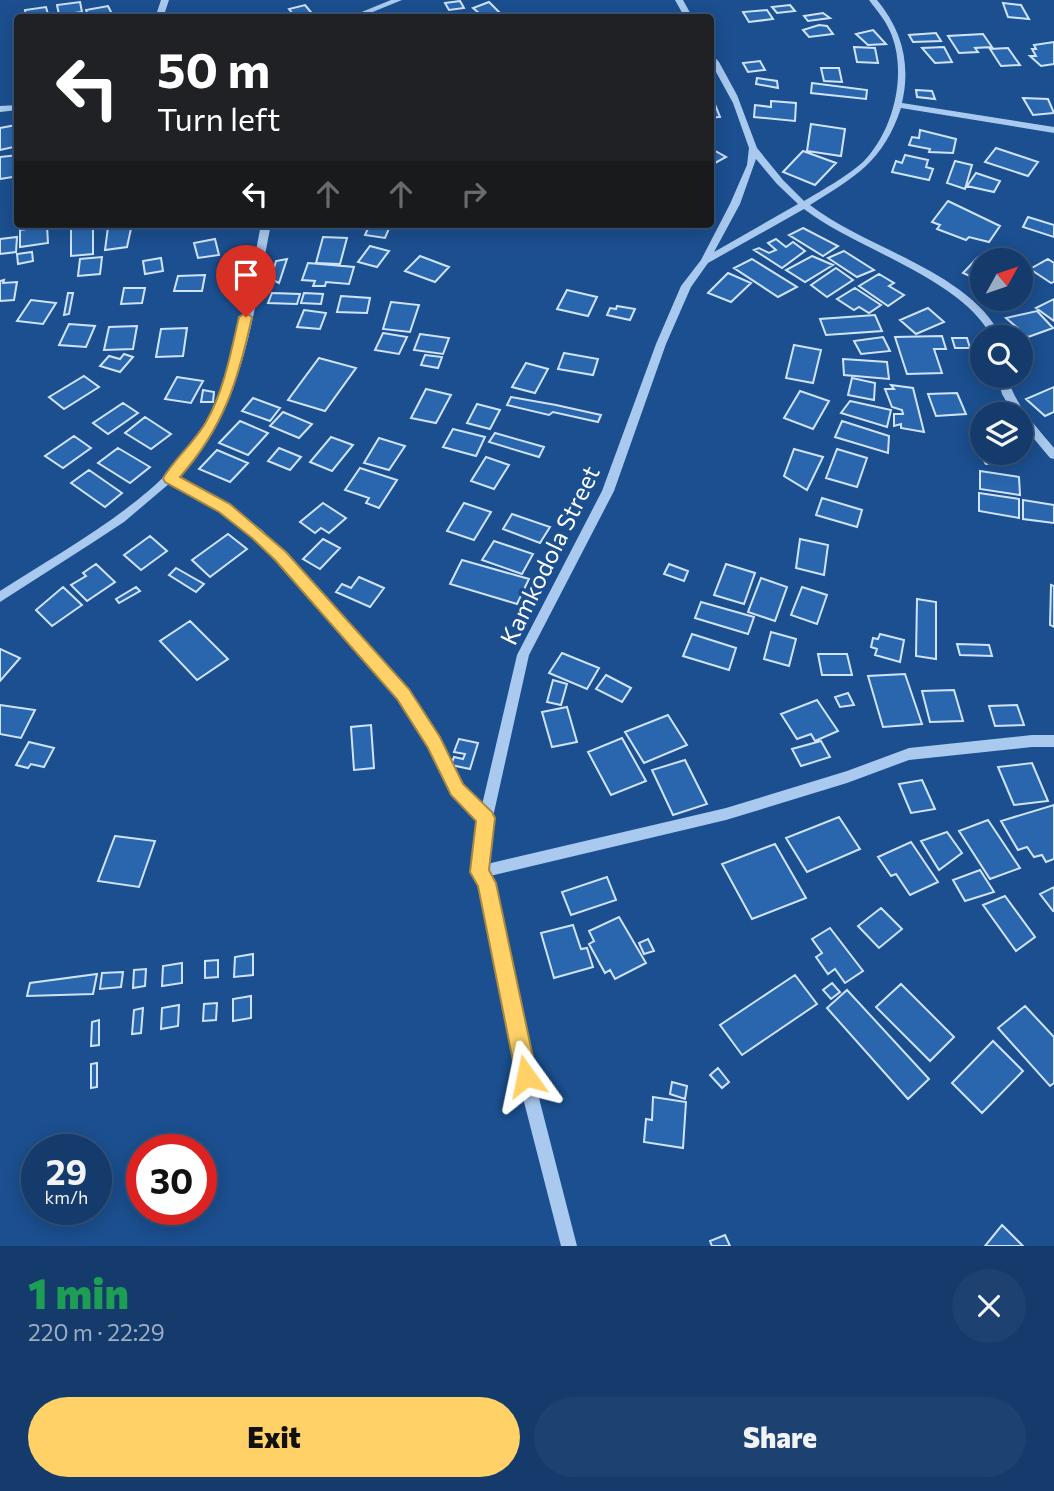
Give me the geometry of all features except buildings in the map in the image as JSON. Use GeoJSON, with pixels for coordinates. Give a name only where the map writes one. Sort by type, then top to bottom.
{"type":"FeatureCollection","features":[{"type":"Feature","properties":{"kind":"street"},"geometry":{"type":"LineString","coordinates":[[361,14],[398,0]]}},
{"type":"Feature","properties":{"kind":"street"},"geometry":{"type":"LineString","coordinates":[[705,261],[805,205],[867,162],[886,136],[899,105],[901,64],[894,26],[873,0]]}},
{"type":"Feature","properties":{"kind":"street"},"geometry":{"type":"LineString","coordinates":[[714,62],[744,119],[753,149],[781,183],[830,223],[946,286],[977,309],[991,325]]}},
{"type":"Feature","properties":{"kind":"street"},"geometry":{"type":"LineString","coordinates":[[899,105],[1054,130]]}},
{"type":"Feature","properties":{"kind":"street"},"geometry":{"type":"LineString","coordinates":[[1039,127],[1054,119]]}},
{"type":"Feature","properties":{"kind":"street","name":"Kamkodola Street"},"geometry":{"type":"LineString","coordinates":[[569,1246],[532,1102],[487,883],[479,872],[486,818],[523,655],[608,491],[661,344],[686,286],[705,261],[744,184],[753,149]]}},
{"type":"Feature","properties":{"kind":"street"},"geometry":{"type":"LineString","coordinates":[[0,597],[157,491],[192,453],[214,421],[236,363],[265,228]]}},
{"type":"Feature","properties":{"kind":"street"},"geometry":{"type":"LineString","coordinates":[[1033,430],[1054,455]]}},
{"type":"Feature","properties":{"kind":"street"},"geometry":{"type":"LineString","coordinates":[[170,478],[225,508],[258,534],[280,556],[403,694],[434,742],[457,790],[486,818]]}},
{"type":"Feature","properties":{"kind":"street"},"geometry":{"type":"LineString","coordinates":[[479,872],[726,814],[847,777],[909,754],[1054,741]]}},
{"type":"Feature","properties":{"kind":"route"},"geometry":{"type":"LineString","coordinates":[[246,317],[236,363],[214,421],[192,453],[170,478],[225,508],[258,534],[280,556],[403,694],[434,742],[457,790],[486,818],[479,872],[487,883],[526,1076]]}}]}
